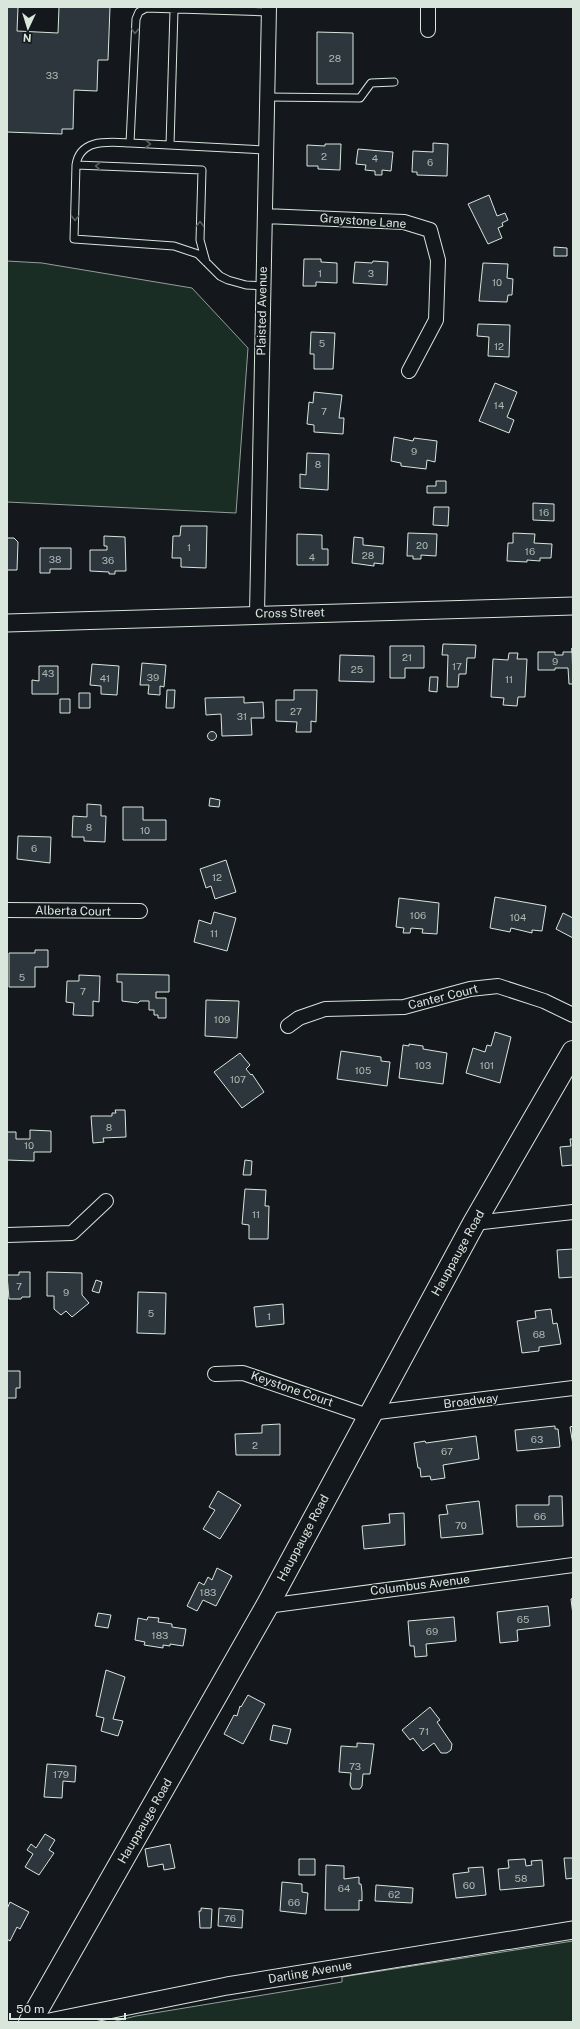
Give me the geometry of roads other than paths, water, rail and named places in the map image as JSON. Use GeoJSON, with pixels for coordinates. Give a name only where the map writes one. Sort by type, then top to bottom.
{"type":"FeatureCollection","features":[{"type":"Feature","properties":{"kind":"main road","name":"Hauppauge Road"},"geometry":{"type":"LineString","coordinates":[[30,2022],[267,1606],[474,1223],[573,1052]]}},
{"type":"Feature","properties":{"kind":"street"},"geometry":{"type":"LineString","coordinates":[[428,7],[428,30]]}},
{"type":"Feature","properties":{"kind":"street","name":"Plaisted Avenue"},"geometry":{"type":"LineString","coordinates":[[257,614],[269,10]]}},
{"type":"Feature","properties":{"kind":"street","name":"Graystone Lane"},"geometry":{"type":"LineString","coordinates":[[265,216],[404,222],[430,230],[438,260],[436,320],[409,371]]}},
{"type":"Feature","properties":{"kind":"street","name":"Cross Street"},"geometry":{"type":"LineString","coordinates":[[7,623],[257,614],[573,606]]}},
{"type":"Feature","properties":{"kind":"street","name":"Alberta Court"},"geometry":{"type":"LineString","coordinates":[[7,910],[140,911]]}},
{"type":"Feature","properties":{"kind":"street","name":"Canter Court"},"geometry":{"type":"LineString","coordinates":[[288,1026],[298,1018],[325,1009],[404,1007],[470,988],[498,986],[544,1001],[573,1015]]}},
{"type":"Feature","properties":{"kind":"street"},"geometry":{"type":"LineString","coordinates":[[7,1235],[72,1233],[106,1201]]}},
{"type":"Feature","properties":{"kind":"street"},"geometry":{"type":"LineString","coordinates":[[474,1223],[573,1212]]}},
{"type":"Feature","properties":{"kind":"street","name":"Keystone Court"},"geometry":{"type":"LineString","coordinates":[[215,1374],[243,1373],[369,1415]]}},
{"type":"Feature","properties":{"kind":"street","name":"Broadway"},"geometry":{"type":"LineString","coordinates":[[369,1415],[573,1388]]}},
{"type":"Feature","properties":{"kind":"street","name":"Columbus Avenue"},"geometry":{"type":"LineString","coordinates":[[267,1606],[573,1565]]}},
{"type":"Feature","properties":{"kind":"street","name":"Darling Avenue"},"geometry":{"type":"LineString","coordinates":[[48,2022],[227,1986],[573,1930]]}},
{"type":"Feature","properties":{"kind":"lane"},"geometry":{"type":"LineString","coordinates":[[130,143],[136,19],[138,12],[146,8],[174,10],[269,10]]}},
{"type":"Feature","properties":{"kind":"lane"},"geometry":{"type":"LineString","coordinates":[[170,145],[174,10]]}},
{"type":"Feature","properties":{"kind":"lane"},"geometry":{"type":"LineString","coordinates":[[267,97],[360,98],[371,83],[394,82]]}},
{"type":"Feature","properties":{"kind":"lane"},"geometry":{"type":"LineString","coordinates":[[263,286],[246,285],[228,280],[220,276],[198,254],[188,249],[174,246],[74,239],[76,165],[83,149],[92,144],[104,142],[266,150]]}},
{"type":"Feature","properties":{"kind":"lane"},"geometry":{"type":"LineString","coordinates":[[76,165],[202,170],[200,240],[206,262]]}}]}
